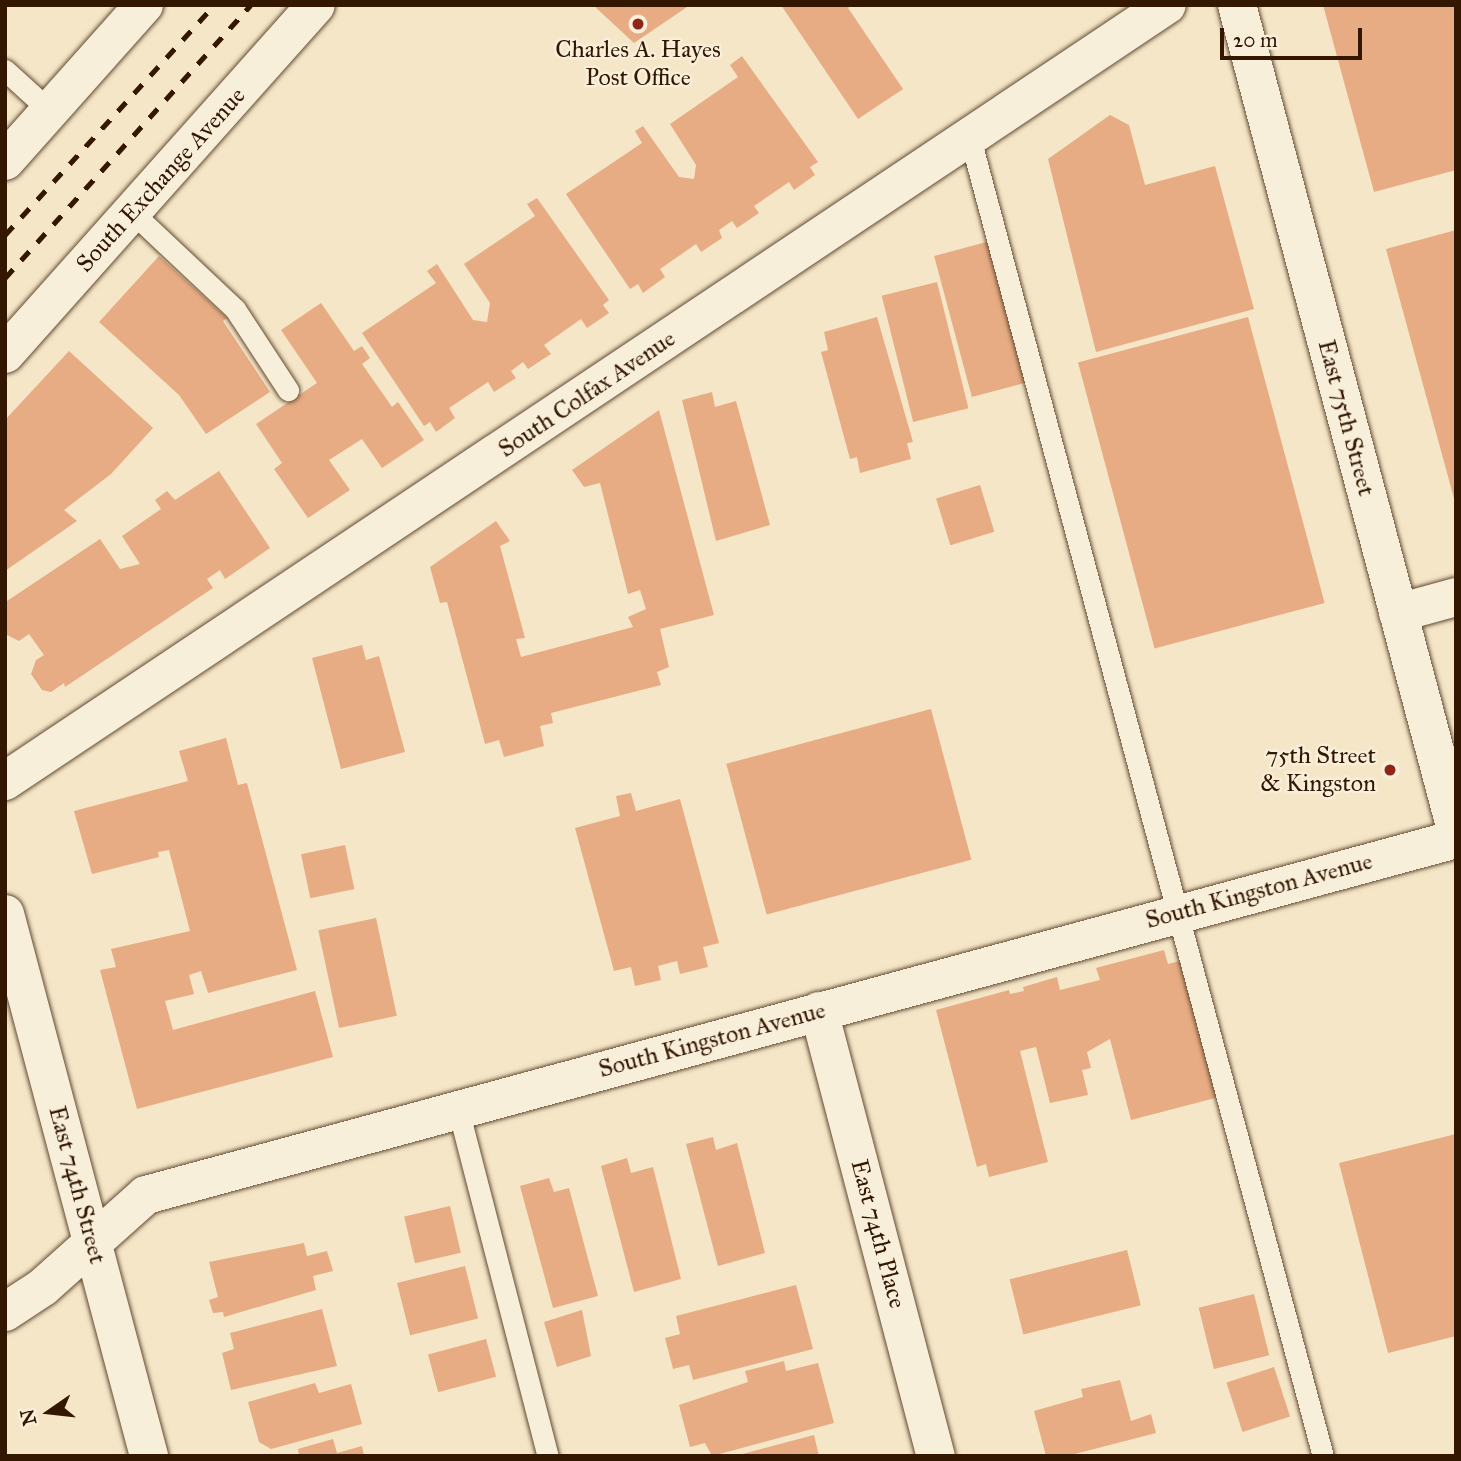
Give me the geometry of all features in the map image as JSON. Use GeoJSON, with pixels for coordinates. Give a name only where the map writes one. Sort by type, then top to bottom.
{"type":"FeatureCollection","features":[{"type":"Feature","properties":{"kind":"street"},"geometry":{"type":"LineString","coordinates":[[5,161],[144,5]]}},
{"type":"Feature","properties":{"kind":"street","name":"South Exchange Avenue"},"geometry":{"type":"LineString","coordinates":[[5,354],[316,5]]}},
{"type":"Feature","properties":{"kind":"street","name":"South Colfax Avenue"},"geometry":{"type":"LineString","coordinates":[[5,781],[1167,5]]}},
{"type":"Feature","properties":{"kind":"street","name":"East 75th Street"},"geometry":{"type":"LineString","coordinates":[[1237,5],[1456,830]]}},
{"type":"Feature","properties":{"kind":"street"},"geometry":{"type":"LineString","coordinates":[[1398,613],[1456,597]]}},
{"type":"Feature","properties":{"kind":"street","name":"South Kingston Avenue"},"geometry":{"type":"LineString","coordinates":[[5,1312],[43,1287],[146,1195],[1178,912],[1456,839]]}},
{"type":"Feature","properties":{"kind":"street","name":"East 74th Street"},"geometry":{"type":"LineString","coordinates":[[5,914],[149,1456]]}},
{"type":"Feature","properties":{"kind":"street","name":"East 74th Place"},"geometry":{"type":"LineString","coordinates":[[819,1012],[936,1456]]}},
{"type":"Feature","properties":{"kind":"lane"},"geometry":{"type":"LineString","coordinates":[[5,70],[50,111]]}},
{"type":"Feature","properties":{"kind":"lane"},"geometry":{"type":"LineString","coordinates":[[970,138],[1323,1456]]}},
{"type":"Feature","properties":{"kind":"lane"},"geometry":{"type":"LineString","coordinates":[[132,212],[235,309],[288,390]]}},
{"type":"Feature","properties":{"kind":"lane"},"geometry":{"type":"LineString","coordinates":[[458,1109],[548,1456]]}},
{"type":"Feature","properties":{"kind":"building","name":"Charles A. Hayes Post Office"},"geometry":{"type":"Polygon","coordinates":[[[593,5],[690,5],[634,43],[593,5]]]}},
{"type":"Feature","properties":{"kind":"building"},"geometry":{"type":"Polygon","coordinates":[[[781,5],[852,5],[848,8],[903,89],[858,119],[781,5]]]}},
{"type":"Feature","properties":{"kind":"building"},"geometry":{"type":"Polygon","coordinates":[[[1323,5],[1456,5],[1456,170],[1374,192],[1323,5]]]}},
{"type":"Feature","properties":{"kind":"building"},"geometry":{"type":"Polygon","coordinates":[[[742,56],[818,162],[810,167],[815,175],[794,190],[789,182],[754,206],[759,213],[737,228],[732,221],[719,230],[722,238],[701,252],[696,244],[660,269],[665,277],[643,293],[638,284],[630,289],[566,194],[642,143],[635,131],[643,126],[679,177],[694,179],[696,165],[670,124],[738,77],[730,65],[742,56]]]}},
{"type":"Feature","properties":{"kind":"building"},"geometry":{"type":"Polygon","coordinates":[[[1110,115],[1129,125],[1145,185],[1215,166],[1254,309],[1096,352],[1048,159],[1110,115]]]}},
{"type":"Feature","properties":{"kind":"building"},"geometry":{"type":"Polygon","coordinates":[[[537,198],[609,300],[603,305],[609,313],[587,328],[581,319],[544,345],[551,354],[528,369],[523,362],[511,371],[516,378],[494,392],[488,382],[449,408],[455,418],[436,432],[430,422],[424,426],[362,333],[436,283],[427,271],[437,264],[473,320],[487,322],[490,303],[464,264],[535,216],[527,204],[537,198]]]}},
{"type":"Feature","properties":{"kind":"building"},"geometry":{"type":"Polygon","coordinates":[[[1456,230],[1456,502],[1455,502],[1386,249],[1456,230]]]}},
{"type":"Feature","properties":{"kind":"building"},"geometry":{"type":"Polygon","coordinates":[[[994,240],[1032,381],[972,397],[934,256],[994,240]]]}},
{"type":"Feature","properties":{"kind":"building"},"geometry":{"type":"Polygon","coordinates":[[[159,256],[227,318],[223,321],[270,392],[206,434],[179,395],[99,322],[159,256]]]}},
{"type":"Feature","properties":{"kind":"building"},"geometry":{"type":"Polygon","coordinates":[[[937,282],[968,408],[913,422],[882,296],[937,282]]]}},
{"type":"Feature","properties":{"kind":"building"},"geometry":{"type":"Polygon","coordinates":[[[321,303],[354,351],[362,346],[370,358],[362,364],[392,407],[398,402],[424,440],[382,468],[362,439],[329,460],[350,490],[308,518],[274,469],[282,463],[256,424],[317,383],[281,330],[321,303]]]}},
{"type":"Feature","properties":{"kind":"building"},"geometry":{"type":"Polygon","coordinates":[[[877,317],[913,442],[907,443],[911,459],[860,473],[857,457],[850,459],[821,352],[828,350],[824,332],[877,317]]]}},
{"type":"Feature","properties":{"kind":"building"},"geometry":{"type":"Polygon","coordinates":[[[1248,317],[1325,603],[1155,648],[1078,363],[1248,317]]]}},
{"type":"Feature","properties":{"kind":"building"},"geometry":{"type":"Polygon","coordinates":[[[69,351],[153,428],[111,474],[64,510],[77,521],[5,571],[5,420],[69,351]]]}},
{"type":"Feature","properties":{"kind":"building"},"geometry":{"type":"Polygon","coordinates":[[[712,392],[715,407],[736,401],[770,525],[716,541],[682,400],[712,392]]]}},
{"type":"Feature","properties":{"kind":"building"},"geometry":{"type":"Polygon","coordinates":[[[659,410],[714,615],[660,629],[669,667],[657,672],[661,685],[551,713],[553,723],[540,726],[544,746],[504,757],[499,740],[485,744],[447,602],[440,603],[430,567],[496,521],[510,541],[500,546],[525,638],[516,639],[521,657],[633,627],[628,617],[646,609],[640,590],[628,594],[600,483],[584,487],[572,470],[659,410]]]}},
{"type":"Feature","properties":{"kind":"building"},"geometry":{"type":"Polygon","coordinates":[[[219,471],[270,548],[225,579],[220,570],[207,579],[213,588],[65,687],[64,683],[51,692],[42,690],[31,674],[36,660],[44,655],[29,634],[19,641],[5,634],[7,601],[100,539],[120,569],[140,564],[122,536],[161,509],[155,500],[167,491],[175,500],[219,471]]]}},
{"type":"Feature","properties":{"kind":"building"},"geometry":{"type":"Polygon","coordinates":[[[980,485],[994,532],[950,545],[936,498],[980,485]]]}},
{"type":"Feature","properties":{"kind":"building"},"geometry":{"type":"Polygon","coordinates":[[[362,645],[366,660],[379,656],[405,752],[341,769],[312,658],[362,645]]]}},
{"type":"Feature","properties":{"kind":"building"},"geometry":{"type":"Polygon","coordinates":[[[931,709],[971,860],[767,915],[726,764],[931,709]]]}},
{"type":"Feature","properties":{"kind":"building"},"geometry":{"type":"Polygon","coordinates":[[[226,738],[238,785],[247,783],[297,970],[208,993],[201,971],[189,975],[194,994],[165,1001],[173,1030],[315,991],[333,1057],[137,1109],[100,970],[116,967],[111,949],[190,931],[169,850],[158,852],[159,857],[92,874],[74,811],[188,781],[179,751],[226,738]]]}},
{"type":"Feature","properties":{"kind":"building"},"geometry":{"type":"Polygon","coordinates":[[[631,793],[636,811],[680,799],[719,943],[703,947],[708,967],[680,974],[677,961],[658,966],[661,980],[635,986],[631,967],[614,971],[575,828],[620,816],[616,796],[631,793]]]}},
{"type":"Feature","properties":{"kind":"building"},"geometry":{"type":"Polygon","coordinates":[[[345,845],[354,889],[310,898],[301,854],[345,845]]]}},
{"type":"Feature","properties":{"kind":"building"},"geometry":{"type":"Polygon","coordinates":[[[376,918],[397,1016],[339,1028],[318,930],[376,918]]]}},
{"type":"Feature","properties":{"kind":"building"},"geometry":{"type":"Polygon","coordinates":[[[1164,950],[1168,964],[1184,960],[1219,1097],[1131,1120],[1110,1039],[1087,1052],[1091,1068],[1082,1070],[1088,1095],[1050,1103],[1036,1047],[1020,1051],[1048,1162],[989,1177],[986,1164],[977,1167],[936,1010],[1009,990],[1010,994],[1024,991],[1023,987],[1057,977],[1060,990],[1100,980],[1096,968],[1164,950]]]}},
{"type":"Feature","properties":{"kind":"building"},"geometry":{"type":"Polygon","coordinates":[[[1456,1134],[1456,1336],[1388,1353],[1339,1163],[1456,1134]]]}},
{"type":"Feature","properties":{"kind":"building"},"geometry":{"type":"Polygon","coordinates":[[[713,1137],[716,1150],[737,1143],[765,1253],[718,1266],[686,1144],[713,1137]]]}},
{"type":"Feature","properties":{"kind":"building"},"geometry":{"type":"Polygon","coordinates":[[[627,1158],[631,1173],[653,1167],[681,1279],[634,1292],[601,1166],[627,1158]]]}},
{"type":"Feature","properties":{"kind":"building"},"geometry":{"type":"Polygon","coordinates":[[[549,1178],[554,1192],[569,1188],[598,1296],[553,1308],[520,1186],[549,1178]]]}},
{"type":"Feature","properties":{"kind":"building"},"geometry":{"type":"Polygon","coordinates":[[[450,1206],[461,1253],[415,1263],[404,1217],[450,1206]]]}},
{"type":"Feature","properties":{"kind":"building"},"geometry":{"type":"Polygon","coordinates":[[[304,1243],[307,1256],[327,1251],[333,1271],[313,1276],[316,1290],[224,1317],[223,1312],[213,1313],[209,1300],[218,1297],[209,1262],[304,1243]]]}},
{"type":"Feature","properties":{"kind":"building"},"geometry":{"type":"Polygon","coordinates":[[[1127,1250],[1141,1305],[1023,1335],[1010,1279],[1127,1250]]]}},
{"type":"Feature","properties":{"kind":"building"},"geometry":{"type":"Polygon","coordinates":[[[465,1266],[478,1318],[410,1335],[397,1283],[465,1266]]]}},
{"type":"Feature","properties":{"kind":"building"},"geometry":{"type":"Polygon","coordinates":[[[796,1285],[813,1349],[693,1380],[689,1365],[673,1369],[665,1338],[680,1334],[676,1316],[796,1285]]]}},
{"type":"Feature","properties":{"kind":"building"},"geometry":{"type":"Polygon","coordinates":[[[1254,1294],[1269,1355],[1214,1369],[1199,1308],[1254,1294]]]}},
{"type":"Feature","properties":{"kind":"building"},"geometry":{"type":"Polygon","coordinates":[[[322,1309],[337,1366],[231,1390],[222,1353],[234,1349],[230,1333],[322,1309]]]}},
{"type":"Feature","properties":{"kind":"building"},"geometry":{"type":"Polygon","coordinates":[[[582,1310],[591,1356],[557,1367],[544,1322],[582,1310]]]}},
{"type":"Feature","properties":{"kind":"building"},"geometry":{"type":"Polygon","coordinates":[[[486,1339],[496,1377],[438,1392],[428,1355],[486,1339]]]}},
{"type":"Feature","properties":{"kind":"building"},"geometry":{"type":"Polygon","coordinates":[[[784,1361],[786,1371],[818,1363],[834,1423],[712,1456],[705,1443],[690,1447],[679,1405],[748,1382],[745,1371],[784,1361]]]}},
{"type":"Feature","properties":{"kind":"building"},"geometry":{"type":"Polygon","coordinates":[[[1274,1367],[1290,1416],[1243,1432],[1226,1382],[1274,1367]]]}},
{"type":"Feature","properties":{"kind":"building"},"geometry":{"type":"Polygon","coordinates":[[[1120,1380],[1131,1421],[1151,1414],[1156,1433],[1067,1456],[1046,1456],[1034,1411],[1083,1397],[1081,1389],[1120,1380]]]}},
{"type":"Feature","properties":{"kind":"building"},"geometry":{"type":"Polygon","coordinates":[[[315,1383],[319,1393],[351,1384],[362,1424],[271,1449],[259,1442],[248,1402],[315,1383]]]}},
{"type":"Feature","properties":{"kind":"building"},"geometry":{"type":"Polygon","coordinates":[[[814,1435],[819,1456],[739,1456],[739,1455],[814,1435]]]}},
{"type":"Feature","properties":{"kind":"building"},"geometry":{"type":"Polygon","coordinates":[[[333,1439],[337,1453],[362,1446],[364,1456],[299,1456],[298,1449],[333,1439]]]}},
{"type":"Feature","properties":{"kind":"railway"},"geometry":{"type":"LineString","coordinates":[[5,235],[214,5]]}},
{"type":"Feature","properties":{"kind":"railway"},"geometry":{"type":"LineString","coordinates":[[5,278],[251,5]]}},
{"type":"Feature","properties":{"kind":"place","name":"Charles A. Hayes Post Office"},"geometry":{"type":"Point","coordinates":[638,24]}},
{"type":"Feature","properties":{"kind":"place","name":"75th Street & Kingston"},"geometry":{"type":"Point","coordinates":[1390,770]}}]}
